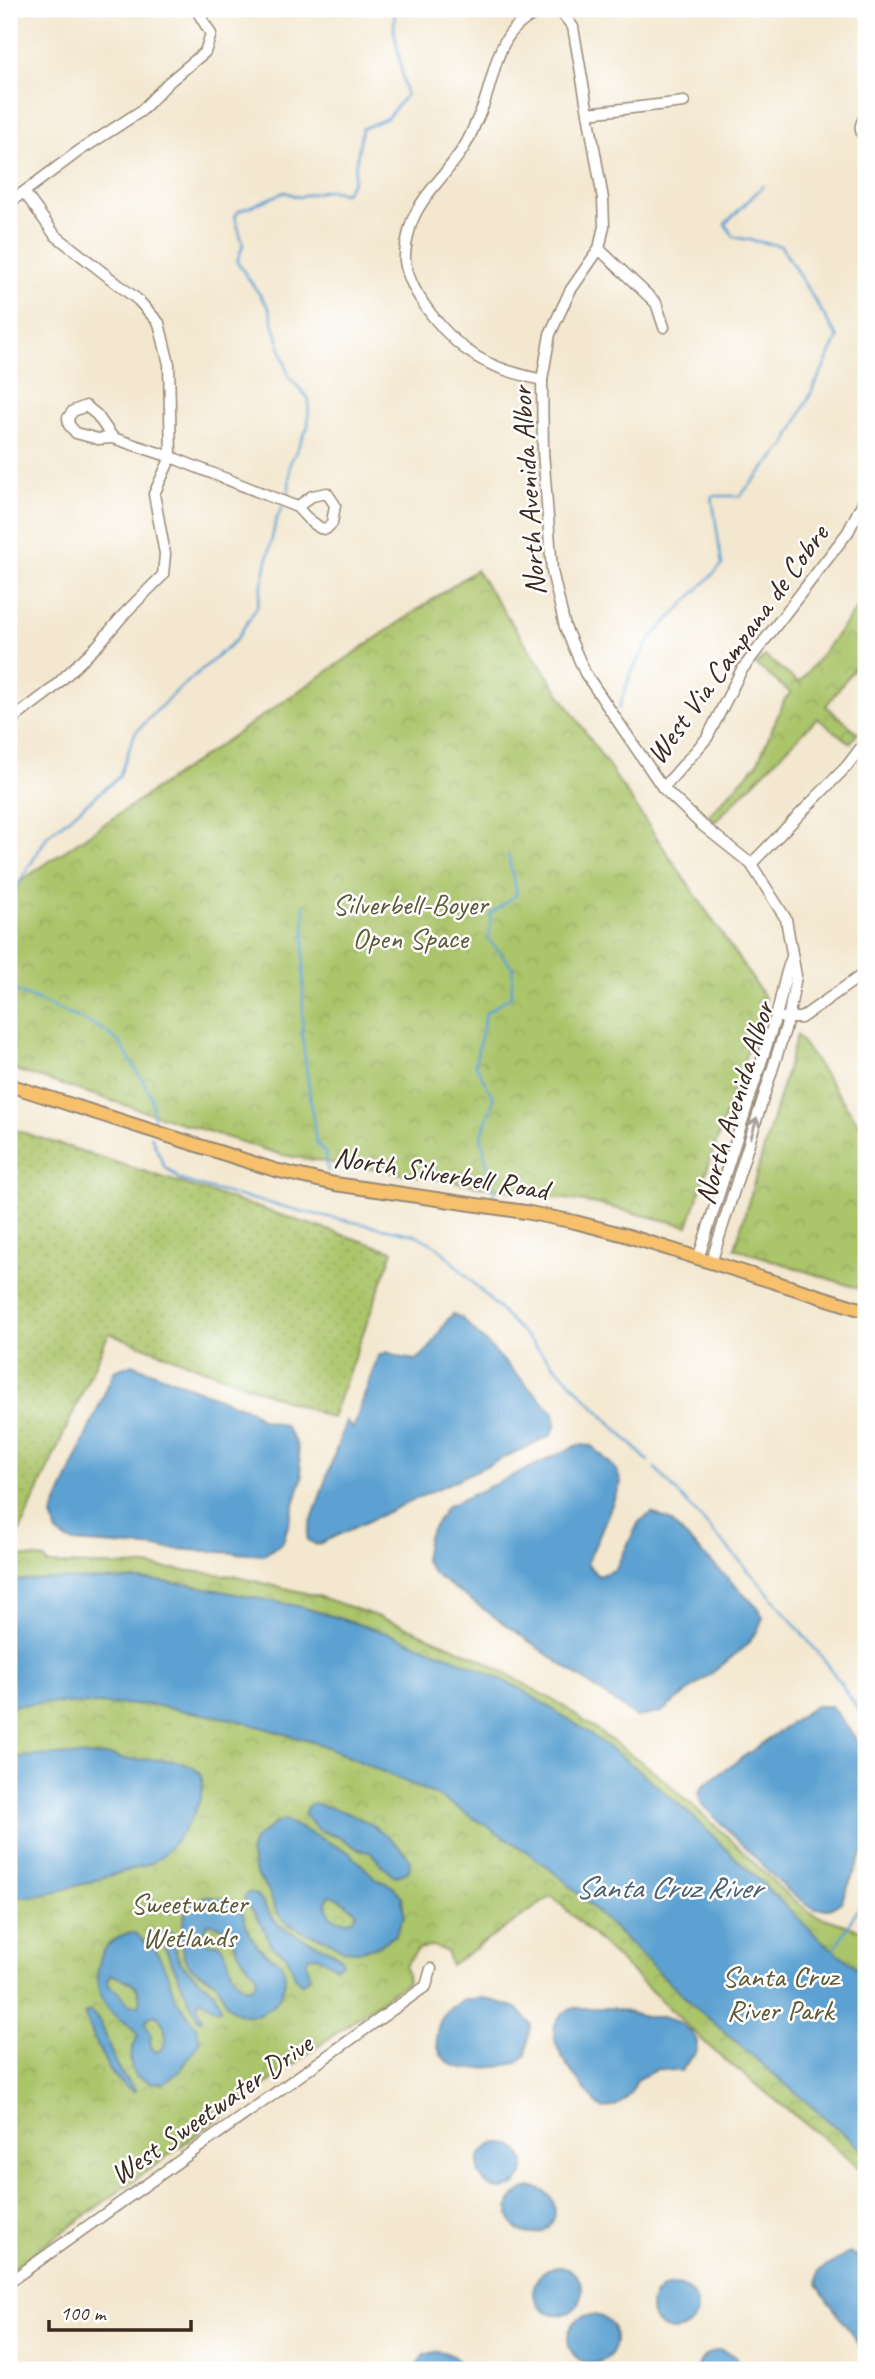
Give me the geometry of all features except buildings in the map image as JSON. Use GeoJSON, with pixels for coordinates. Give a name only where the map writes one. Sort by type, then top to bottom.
{"type":"FeatureCollection","features":[{"type":"Feature","properties":{"kind":"main road","name":"North Silverbell Road"},"geometry":{"type":"LineString","coordinates":[[9,1085],[275,1170],[335,1184],[575,1222],[625,1235],[866,1311]]}},
{"type":"Feature","properties":{"kind":"street"},"geometry":{"type":"LineString","coordinates":[[9,203],[79,151],[141,111],[169,82],[205,52],[211,34],[196,9]]}},
{"type":"Feature","properties":{"kind":"street"},"geometry":{"type":"LineString","coordinates":[[542,380],[504,371],[474,356],[444,330],[414,287],[405,260],[412,221],[465,147],[483,106],[496,59],[507,37],[526,16],[545,9],[561,12],[573,27],[603,199],[604,226],[599,249],[656,303],[664,327]]}},
{"type":"Feature","properties":{"kind":"street"},"geometry":{"type":"LineString","coordinates":[[588,113],[684,102]]}},
{"type":"Feature","properties":{"kind":"street"},"geometry":{"type":"LineString","coordinates":[[866,116],[860,130],[866,142]]}},
{"type":"Feature","properties":{"kind":"street"},"geometry":{"type":"LineString","coordinates":[[9,722],[51,690],[163,575],[165,554],[154,494],[171,457],[169,364],[159,323],[138,300],[55,235],[24,192]]}},
{"type":"Feature","properties":{"kind":"street","name":"North Avenida Albor"},"geometry":{"type":"LineString","coordinates":[[599,249],[570,291],[550,334],[542,380],[543,451],[552,571],[565,627],[585,673],[663,788],[702,825],[751,864],[786,919],[796,976],[788,1020],[711,1263]]}},
{"type":"Feature","properties":{"kind":"street"},"geometry":{"type":"LineString","coordinates":[[113,438],[97,415],[86,407],[73,411],[68,418],[69,425],[76,433],[98,439],[113,438],[171,457],[297,507]]}},
{"type":"Feature","properties":{"kind":"street","name":"West Via Campana de Cobre"},"geometry":{"type":"LineString","coordinates":[[663,788],[707,738],[741,671],[848,532],[866,490]]}},
{"type":"Feature","properties":{"kind":"street"},"geometry":{"type":"LineString","coordinates":[[751,864],[847,766],[866,741]]}},
{"type":"Feature","properties":{"kind":"street","name":"North Avenida Albor"},"geometry":{"type":"LineString","coordinates":[[698,1259],[776,1016],[785,974],[792,957]]}},
{"type":"Feature","properties":{"kind":"street"},"geometry":{"type":"LineString","coordinates":[[776,1016],[788,1020],[801,1018],[866,972]]}},
{"type":"Feature","properties":{"kind":"street"},"geometry":{"type":"LineString","coordinates":[[756,1076],[769,1080]]}},
{"type":"Feature","properties":{"kind":"street","name":"West Sweetwater Drive"},"geometry":{"type":"LineString","coordinates":[[9,2282],[426,1986],[431,1969]]}},
{"type":"Feature","properties":{"kind":"green space","name":"Silverbell-Boyer Open Space"},"geometry":{"type":"Polygon","coordinates":[[[476,570],[765,998],[688,1226],[597,1204],[282,1155],[9,1068],[9,889],[476,570]]]}},
{"type":"Feature","properties":{"kind":"green space"},"geometry":{"type":"Polygon","coordinates":[[[866,597],[866,652],[826,706],[858,733],[850,743],[817,718],[715,822],[708,816],[757,764],[785,699],[791,693],[756,665],[765,656],[799,683],[866,597]]]}},
{"type":"Feature","properties":{"kind":"green space"},"geometry":{"type":"Polygon","coordinates":[[[797,1035],[866,1134],[866,1291],[735,1248],[797,1035]]]}},
{"type":"Feature","properties":{"kind":"green space"},"geometry":{"type":"Polygon","coordinates":[[[9,1128],[393,1251],[332,1418],[109,1333],[9,1555],[9,1128]]]}},
{"type":"Feature","properties":{"kind":"green space"},"geometry":{"type":"Polygon","coordinates":[[[9,1555],[45,1559],[47,1564],[145,1566],[234,1576],[318,1596],[402,1625],[479,1658],[565,1707],[654,1771],[729,1838],[788,1896],[815,1915],[866,1932],[866,2176],[847,2157],[714,2051],[552,1896],[451,1965],[446,1951],[433,1946],[418,1949],[405,1966],[408,1981],[9,2271],[9,1555]]]}},
{"type":"Feature","properties":{"kind":"water"},"geometry":{"type":"Polygon","coordinates":[[[453,1314],[462,1318],[554,1413],[556,1425],[550,1436],[317,1545],[307,1540],[346,1421],[353,1429],[378,1356],[387,1352],[416,1360],[428,1350],[453,1314]]]}},
{"type":"Feature","properties":{"kind":"water"},"geometry":{"type":"Polygon","coordinates":[[[132,1364],[250,1410],[261,1419],[284,1425],[297,1445],[302,1478],[283,1542],[264,1555],[72,1542],[57,1534],[52,1515],[114,1371],[132,1364]]]}},
{"type":"Feature","properties":{"kind":"water"},"geometry":{"type":"Polygon","coordinates":[[[578,1445],[592,1446],[616,1469],[621,1483],[587,1564],[598,1576],[615,1570],[639,1522],[652,1513],[669,1520],[758,1608],[763,1617],[758,1630],[745,1647],[660,1713],[636,1717],[434,1574],[424,1559],[428,1536],[446,1507],[578,1445]]]}},
{"type":"Feature","properties":{"kind":"water","name":"Santa Cruz River"},"geometry":{"type":"Polygon","coordinates":[[[148,1580],[191,1585],[302,1607],[390,1634],[459,1660],[519,1688],[582,1728],[635,1767],[692,1816],[820,1939],[866,1975],[866,2153],[693,2005],[566,1882],[528,1852],[438,1796],[322,1745],[237,1720],[151,1705],[45,1703],[9,1706],[9,1581],[148,1580]]]}},
{"type":"Feature","properties":{"kind":"water"},"geometry":{"type":"Polygon","coordinates":[[[815,1706],[831,1706],[866,1752],[866,1846],[841,1902],[830,1909],[815,1909],[788,1891],[701,1803],[699,1792],[705,1784],[815,1706]]]}},
{"type":"Feature","properties":{"kind":"water"},"geometry":{"type":"Polygon","coordinates":[[[50,1755],[115,1756],[121,1759],[178,1762],[195,1769],[201,1777],[202,1789],[198,1803],[182,1833],[162,1856],[153,1862],[61,1890],[35,1896],[9,1897],[9,1758],[50,1755]]]}},
{"type":"Feature","properties":{"kind":"water"},"geometry":{"type":"Polygon","coordinates":[[[315,1804],[349,1814],[379,1830],[408,1857],[408,1872],[392,1875],[371,1853],[317,1829],[304,1814],[308,1806],[315,1804]]]}},
{"type":"Feature","properties":{"kind":"water"},"geometry":{"type":"Polygon","coordinates":[[[284,1820],[350,1853],[376,1879],[394,1887],[402,1897],[404,1916],[396,1934],[379,1946],[358,1951],[343,1950],[283,1920],[268,1890],[255,1872],[250,1853],[254,1840],[274,1824],[284,1820]],[[329,1895],[326,1903],[331,1917],[346,1922],[353,1919],[357,1912],[329,1895]]]}},
{"type":"Feature","properties":{"kind":"water"},"geometry":{"type":"Polygon","coordinates":[[[249,1892],[258,1897],[278,1924],[336,1954],[342,1959],[342,1963],[336,1967],[319,1957],[310,1956],[306,1962],[310,1977],[301,1984],[295,1977],[287,1956],[271,1946],[264,1928],[244,1898],[249,1892]]]}},
{"type":"Feature","properties":{"kind":"water"},"geometry":{"type":"Polygon","coordinates":[[[205,1896],[222,1899],[242,1912],[255,1942],[264,1952],[280,1962],[284,1971],[281,1994],[270,2007],[255,2015],[238,2013],[229,2007],[213,1980],[190,1966],[182,1946],[186,1909],[205,1896]],[[207,1924],[203,1932],[204,1940],[209,1944],[218,1943],[226,1954],[237,1981],[243,1987],[251,1987],[256,1982],[256,1973],[244,1961],[228,1931],[207,1924]]]}},
{"type":"Feature","properties":{"kind":"water"},"geometry":{"type":"Polygon","coordinates":[[[169,1931],[173,1934],[175,1949],[185,1968],[209,1988],[221,2008],[218,2010],[200,1999],[197,2004],[202,2020],[198,2020],[160,1937],[163,1932],[169,1931]]]}},
{"type":"Feature","properties":{"kind":"water"},"geometry":{"type":"Polygon","coordinates":[[[127,1933],[135,1933],[157,1952],[175,1997],[197,2028],[200,2041],[181,2070],[164,2084],[135,2076],[131,2056],[138,2037],[132,2028],[107,2007],[98,1987],[100,1958],[112,1941],[127,1933]],[[111,1975],[107,1980],[110,1987],[120,1993],[129,2005],[139,2005],[139,1992],[136,1988],[128,1981],[111,1975]],[[155,2014],[145,2022],[151,2036],[152,2049],[158,2052],[165,2043],[166,2033],[155,2014]]]}},
{"type":"Feature","properties":{"kind":"water"},"geometry":{"type":"Polygon","coordinates":[[[484,1998],[517,2008],[531,2024],[526,2055],[518,2063],[494,2067],[469,2069],[456,2066],[440,2052],[437,2031],[441,2021],[448,2011],[461,2001],[484,1998]]]}},
{"type":"Feature","properties":{"kind":"water"},"geometry":{"type":"Polygon","coordinates":[[[574,2008],[611,2008],[645,2017],[663,2017],[680,2023],[697,2041],[696,2052],[681,2071],[657,2069],[637,2080],[632,2091],[620,2103],[604,2109],[596,2103],[569,2068],[555,2040],[554,2027],[560,2016],[574,2008]]]}},
{"type":"Feature","properties":{"kind":"water"},"geometry":{"type":"Polygon","coordinates":[[[90,2011],[104,2031],[114,2061],[136,2090],[134,2092],[116,2077],[103,2058],[84,2014],[90,2011]]]}},
{"type":"Feature","properties":{"kind":"water"},"geometry":{"type":"Polygon","coordinates":[[[501,2143],[517,2150],[524,2166],[517,2182],[501,2189],[485,2182],[478,2166],[485,2150],[501,2143]]]}},
{"type":"Feature","properties":{"kind":"water"},"geometry":{"type":"Polygon","coordinates":[[[532,2188],[548,2195],[555,2211],[548,2227],[532,2234],[516,2227],[509,2211],[516,2195],[532,2188]]]}},
{"type":"Feature","properties":{"kind":"water"},"geometry":{"type":"Polygon","coordinates":[[[849,2253],[858,2257],[866,2269],[866,2355],[817,2284],[819,2271],[849,2253]]]}},
{"type":"Feature","properties":{"kind":"water"},"geometry":{"type":"Polygon","coordinates":[[[558,2267],[575,2274],[582,2291],[575,2308],[558,2315],[541,2308],[534,2291],[541,2274],[558,2267]]]}},
{"type":"Feature","properties":{"kind":"water"},"geometry":{"type":"Polygon","coordinates":[[[674,2285],[690,2292],[697,2308],[690,2324],[674,2331],[658,2324],[651,2308],[658,2292],[674,2285]]]}},
{"type":"Feature","properties":{"kind":"water"},"geometry":{"type":"Polygon","coordinates":[[[592,2315],[609,2322],[616,2339],[609,2356],[592,2363],[575,2356],[568,2339],[575,2322],[592,2315]]]}},
{"type":"Feature","properties":{"kind":"water"},"geometry":{"type":"Polygon","coordinates":[[[721,2350],[736,2356],[742,2370],[697,2370],[705,2356],[721,2350]]]}},
{"type":"Feature","properties":{"kind":"water"},"geometry":{"type":"Polygon","coordinates":[[[438,2351],[454,2357],[462,2370],[414,2370],[424,2355],[438,2351]]]}},
{"type":"Feature","properties":{"kind":"waterway"},"geometry":{"type":"LineString","coordinates":[[286,499],[289,492],[290,463],[308,427],[309,399],[289,377],[269,308],[237,262],[243,245],[235,216],[239,211],[285,192],[298,197],[327,190],[345,193],[353,181],[362,129],[387,118],[406,95],[394,29],[395,9]]}},
{"type":"Feature","properties":{"kind":"waterway"},"geometry":{"type":"LineString","coordinates":[[619,708],[630,675],[651,638],[722,565],[712,496],[740,496],[786,444],[838,338],[781,246],[734,237],[725,224],[763,186]]}},
{"type":"Feature","properties":{"kind":"waterway"},"geometry":{"type":"LineString","coordinates":[[9,900],[48,835],[119,777],[135,733],[170,697],[236,640],[257,607],[276,520],[283,506]]}},
{"type":"Feature","properties":{"kind":"waterway"},"geometry":{"type":"LineString","coordinates":[[495,1198],[481,1137],[494,1099],[475,1064],[486,1013],[511,996],[513,968],[489,940],[491,914],[517,894],[508,855]]}},
{"type":"Feature","properties":{"kind":"waterway"},"geometry":{"type":"LineString","coordinates":[[305,905],[302,1035],[316,1142],[325,1153],[328,1171]]}},
{"type":"Feature","properties":{"kind":"waterway"},"geometry":{"type":"LineString","coordinates":[[9,988],[101,1028],[120,1043],[151,1095],[154,1118],[151,1126]]}},
{"type":"Feature","properties":{"kind":"waterway"},"geometry":{"type":"LineString","coordinates":[[151,1136],[164,1166],[181,1180],[305,1212],[416,1235],[438,1247],[648,1461]]}},
{"type":"Feature","properties":{"kind":"waterway"},"geometry":{"type":"LineString","coordinates":[[655,1468],[758,1581],[826,1662],[866,1721]]}},
{"type":"Feature","properties":{"kind":"waterway"},"geometry":{"type":"LineString","coordinates":[[833,1952],[866,1894]]}},
{"type":"Feature","properties":{"kind":"park label","name":"Sweetwater Wetlands"},"geometry":{"type":"Point","coordinates":[189,1920]}},
{"type":"Feature","properties":{"kind":"park label","name":"Santa Cruz River Park"},"geometry":{"type":"Point","coordinates":[780,1993]}}]}
